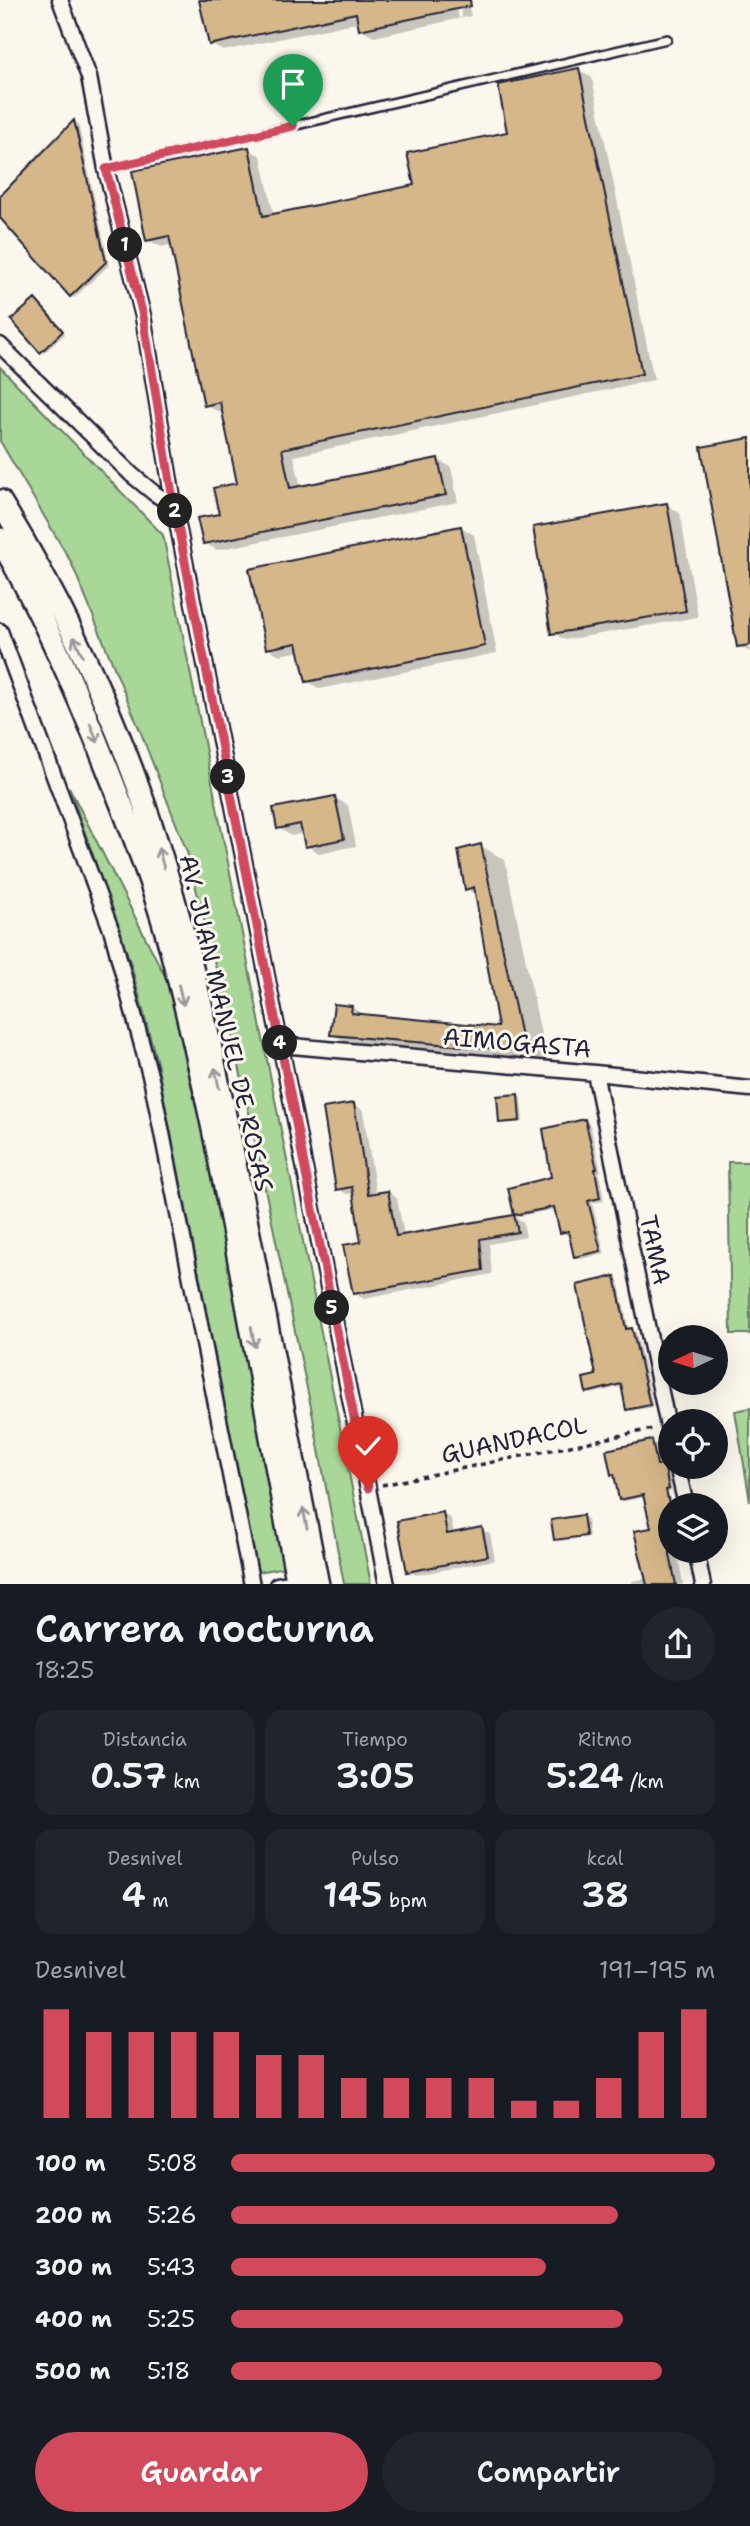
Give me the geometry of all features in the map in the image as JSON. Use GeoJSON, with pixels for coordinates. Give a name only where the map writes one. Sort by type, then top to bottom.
{"type":"FeatureCollection","features":[{"type":"Feature","properties":{"kind":"main road","name":"AV. JUAN MANUEL DE ROSAS"},"geometry":{"type":"LineString","coordinates":[[0,501],[48,585],[123,747],[150,822],[193,975],[214,1063],[298,1584]]}},
{"type":"Feature","properties":{"kind":"main road","name":"AV. JUAN MANUEL DE ROSAS"},"geometry":{"type":"LineString","coordinates":[[0,540],[43,620],[83,707],[136,842],[167,937],[221,1170],[298,1584]]}},
{"type":"Feature","properties":{"kind":"street"},"geometry":{"type":"LineString","coordinates":[[60,0],[89,77],[106,169],[143,316],[174,506],[387,1584]]}},
{"type":"Feature","properties":{"kind":"street"},"geometry":{"type":"LineString","coordinates":[[0,345],[132,475],[174,506]]}},
{"type":"Feature","properties":{"kind":"street"},"geometry":{"type":"LineString","coordinates":[[0,631],[111,932],[125,978],[152,1083],[252,1584]]}},
{"type":"Feature","properties":{"kind":"street","name":"AIMOGASTA"},"geometry":{"type":"LineString","coordinates":[[281,1045],[750,1089]]}},
{"type":"Feature","properties":{"kind":"street","name":"TAMA"},"geometry":{"type":"LineString","coordinates":[[595,1073],[664,1409]]}},
{"type":"Feature","properties":{"kind":"street"},"geometry":{"type":"LineString","coordinates":[[699,1563],[704,1584]]}},
{"type":"Feature","properties":{"kind":"lane"},"geometry":{"type":"LineString","coordinates":[[106,169],[667,39]]}},
{"type":"Feature","properties":{"kind":"path","name":"GUANDACOL"},"geometry":{"type":"LineString","coordinates":[[368,1488],[658,1433]]}},
{"type":"Feature","properties":{"kind":"green space"},"geometry":{"type":"Polygon","coordinates":[[[0,367],[163,535],[371,1584],[344,1584],[311,1407],[233,1037],[187,852],[71,562],[0,441],[0,367]]]}},
{"type":"Feature","properties":{"kind":"green space"},"geometry":{"type":"Polygon","coordinates":[[[69,787],[166,978],[205,1126],[286,1567],[258,1572],[157,1063],[130,961],[69,787]]]}},
{"type":"Feature","properties":{"kind":"green space"},"geometry":{"type":"Polygon","coordinates":[[[728,1162],[750,1162],[750,1334],[731,1334],[728,1162]]]}},
{"type":"Feature","properties":{"kind":"green space"},"geometry":{"type":"Polygon","coordinates":[[[750,1408],[750,1501],[735,1411],[750,1408]]]}},
{"type":"Feature","properties":{"kind":"building"},"geometry":{"type":"Polygon","coordinates":[[[199,0],[470,0],[471,6],[359,30],[356,13],[209,45],[199,0]]]}},
{"type":"Feature","properties":{"kind":"building"},"geometry":{"type":"Polygon","coordinates":[[[579,68],[642,374],[282,449],[290,488],[438,458],[446,495],[203,544],[197,518],[219,514],[213,488],[237,483],[220,402],[204,406],[169,236],[146,241],[132,171],[249,147],[263,216],[414,185],[407,153],[507,132],[498,85],[579,68]]]}},
{"type":"Feature","properties":{"kind":"building"},"geometry":{"type":"Polygon","coordinates":[[[74,120],[106,262],[70,297],[0,218],[0,196],[74,120]]]}},
{"type":"Feature","properties":{"kind":"building"},"geometry":{"type":"Polygon","coordinates":[[[35,299],[63,331],[40,353],[11,320],[35,299]]]}},
{"type":"Feature","properties":{"kind":"building"},"geometry":{"type":"Polygon","coordinates":[[[750,438],[750,645],[737,647],[701,447],[750,438]]]}},
{"type":"Feature","properties":{"kind":"building"},"geometry":{"type":"Polygon","coordinates":[[[667,503],[686,611],[551,634],[533,527],[667,503]]]}},
{"type":"Feature","properties":{"kind":"building"},"geometry":{"type":"Polygon","coordinates":[[[461,526],[485,646],[306,682],[297,643],[266,649],[249,569],[461,526]]]}},
{"type":"Feature","properties":{"kind":"building"},"geometry":{"type":"Polygon","coordinates":[[[335,796],[344,839],[305,847],[300,824],[277,829],[273,808],[335,796]]]}},
{"type":"Feature","properties":{"kind":"building"},"geometry":{"type":"Polygon","coordinates":[[[481,844],[524,1051],[330,1035],[334,1004],[352,1006],[351,1013],[498,1027],[474,887],[465,890],[458,850],[481,844]]]}},
{"type":"Feature","properties":{"kind":"building"},"geometry":{"type":"Polygon","coordinates":[[[518,1094],[520,1121],[499,1123],[497,1096],[518,1094]]]}},
{"type":"Feature","properties":{"kind":"building"},"geometry":{"type":"Polygon","coordinates":[[[354,1103],[368,1194],[388,1191],[396,1236],[514,1215],[518,1232],[480,1239],[483,1270],[353,1294],[343,1245],[361,1242],[352,1187],[336,1190],[323,1108],[354,1103]]]}},
{"type":"Feature","properties":{"kind":"building"},"geometry":{"type":"Polygon","coordinates":[[[585,1119],[597,1169],[600,1198],[588,1201],[601,1251],[574,1257],[568,1231],[560,1233],[554,1207],[514,1215],[508,1188],[551,1177],[543,1129],[585,1119]]]}},
{"type":"Feature","properties":{"kind":"building"},"geometry":{"type":"Polygon","coordinates":[[[615,1276],[626,1329],[632,1328],[650,1405],[626,1410],[621,1384],[586,1393],[583,1378],[596,1375],[577,1285],[615,1276]]]}},
{"type":"Feature","properties":{"kind":"building"},"geometry":{"type":"Polygon","coordinates":[[[652,1440],[658,1465],[658,1479],[667,1479],[669,1489],[667,1493],[658,1493],[658,1563],[672,1563],[676,1584],[647,1584],[634,1531],[651,1528],[643,1495],[619,1500],[614,1474],[611,1475],[606,1450],[652,1440]]]}},
{"type":"Feature","properties":{"kind":"building"},"geometry":{"type":"Polygon","coordinates":[[[443,1512],[447,1534],[482,1527],[488,1556],[407,1572],[397,1521],[443,1512]]]}},
{"type":"Feature","properties":{"kind":"building"},"geometry":{"type":"Polygon","coordinates":[[[583,1515],[586,1536],[554,1540],[551,1520],[583,1515]]]}},
{"type":"Feature","properties":{"kind":"route"},"geometry":{"type":"LineString","coordinates":[[293,126],[106,169],[143,316],[174,506],[368,1488]]}}]}
